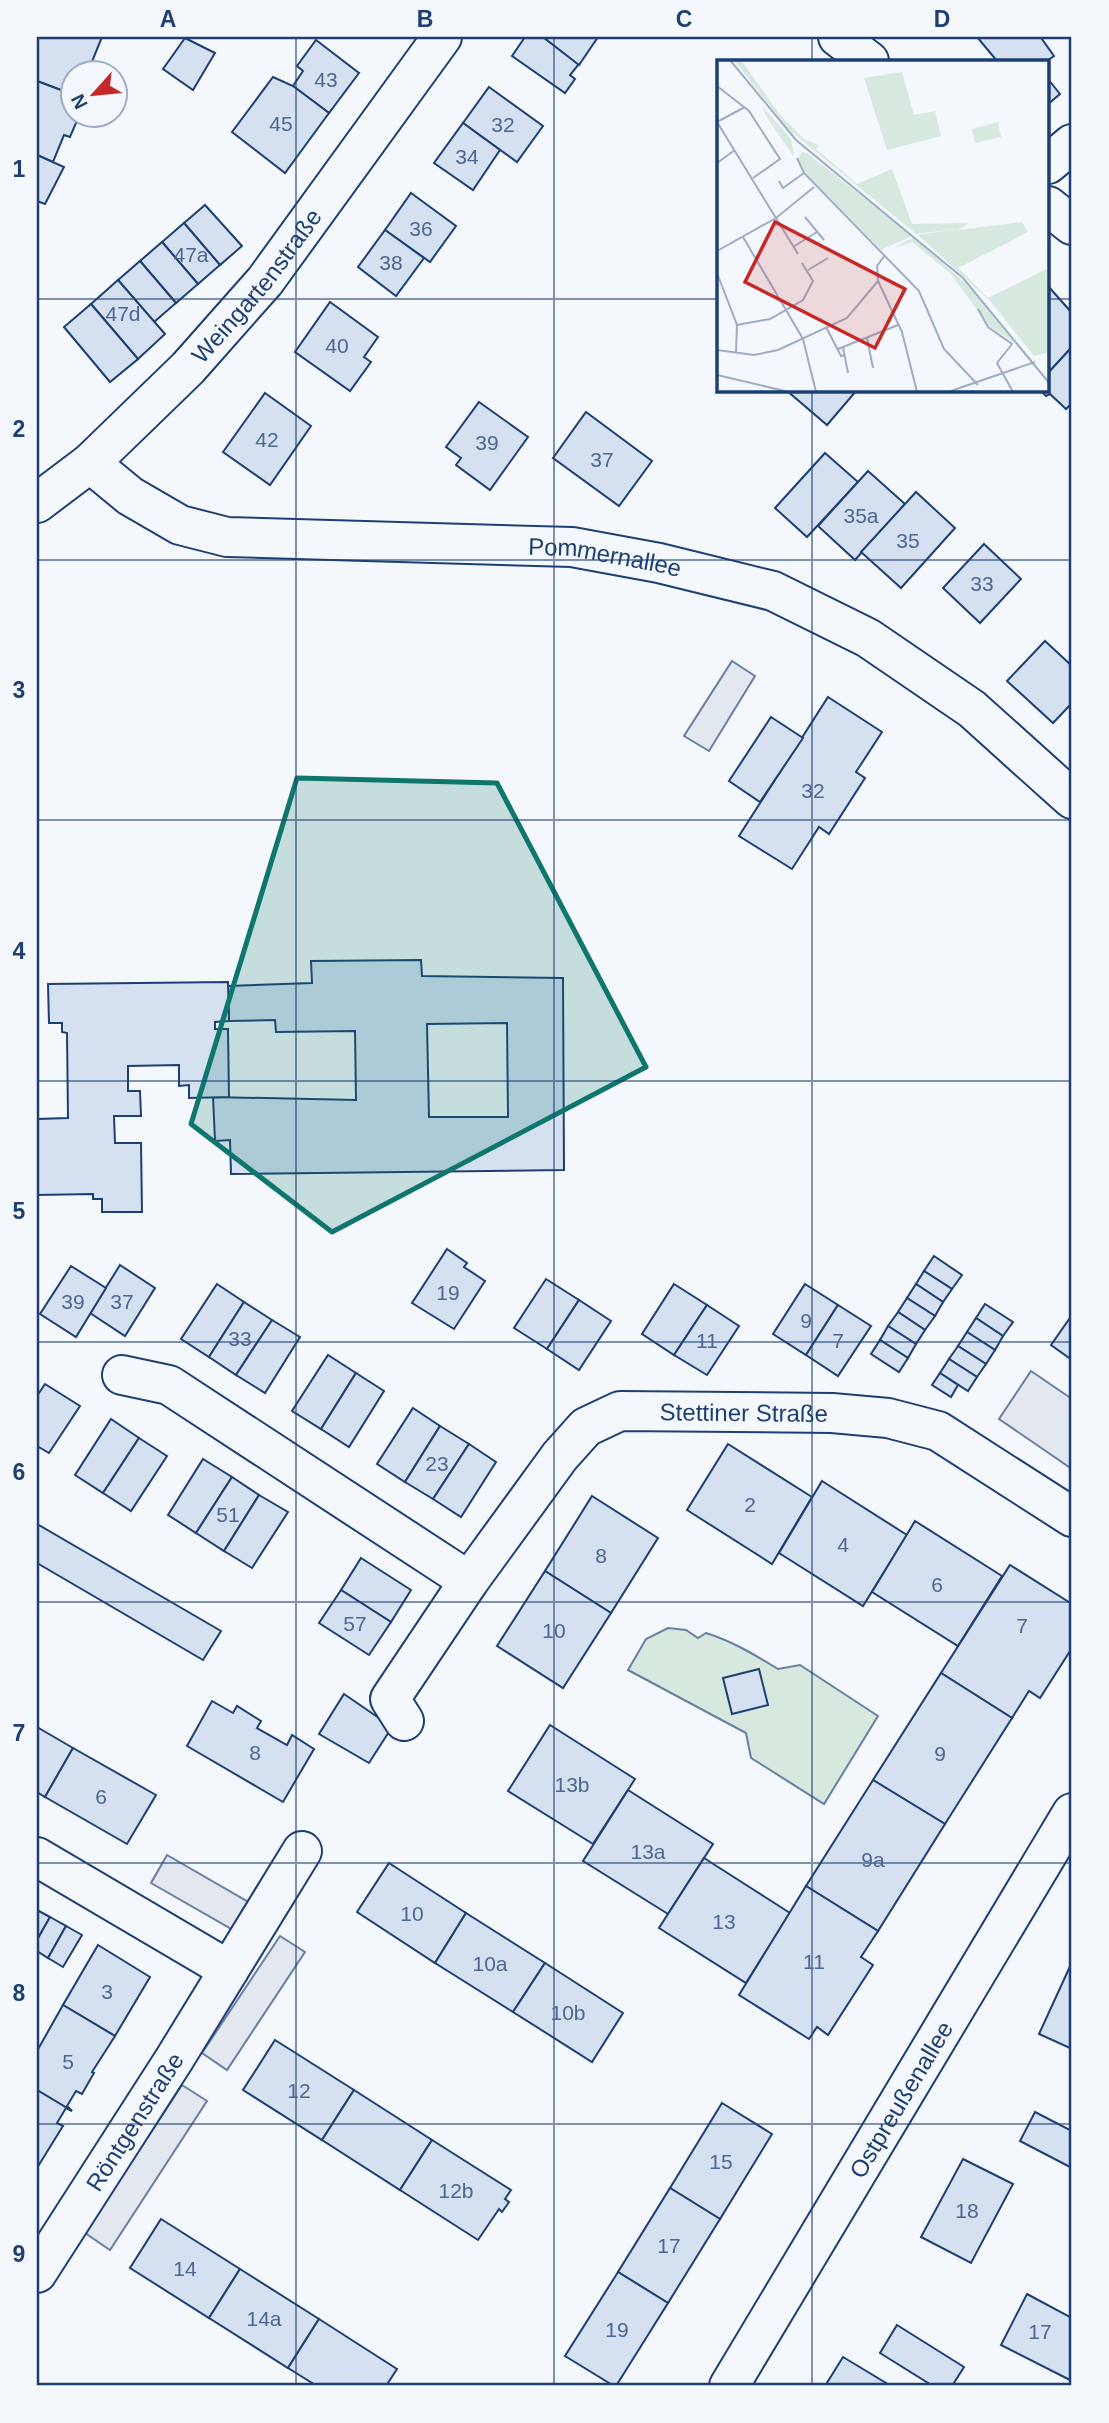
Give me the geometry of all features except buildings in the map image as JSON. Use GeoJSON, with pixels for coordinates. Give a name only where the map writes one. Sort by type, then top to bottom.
{"type":"FeatureCollection","features":[{"type":"Feature","properties":{"kind":"street","name":"Weingartenstraße"},"geometry":{"type":"LineString","coordinates":[[37,503],[90,463],[188,368],[265,281],[442,37]]}},
{"type":"Feature","properties":{"kind":"street"},"geometry":{"type":"LineString","coordinates":[[838,37],[868,60]]}},
{"type":"Feature","properties":{"kind":"street"},"geometry":{"type":"LineString","coordinates":[[1050,162],[1072,144]]}},
{"type":"Feature","properties":{"kind":"street"},"geometry":{"type":"LineString","coordinates":[[1050,208],[1072,225]]}},
{"type":"Feature","properties":{"kind":"street","name":"Pommernallee"},"geometry":{"type":"LineString","coordinates":[[90,463],[130,496],[180,525],[227,537],[572,547],[660,562],[773,591],[869,638],[972,709],[1072,799]]}},
{"type":"Feature","properties":{"kind":"street"},"geometry":{"type":"LineString","coordinates":[[122,1375],[169,1385],[469,1581]]}},
{"type":"Feature","properties":{"kind":"street","name":"Stettiner Straße"},"geometry":{"type":"LineString","coordinates":[[404,1721],[390,1699],[469,1581],[560,1456],[586,1427],[620,1411],[832,1412],[888,1418],[938,1431],[1072,1517]]}},
{"type":"Feature","properties":{"kind":"street","name":"Ostpreußenallee"},"geometry":{"type":"LineString","coordinates":[[729,2386],[1072,1813]]}},
{"type":"Feature","properties":{"kind":"street","name":"Röntgenstraße"},"geometry":{"type":"LineString","coordinates":[[37,2273],[302,1851]]}},
{"type":"Feature","properties":{"kind":"street"},"geometry":{"type":"LineString","coordinates":[[37,1857],[229,1970]]}},
{"type":"Feature","properties":{"kind":"highlighted area"},"geometry":{"type":"Polygon","coordinates":[[[297,778],[497,783],[646,1067],[332,1232],[191,1124],[297,778]]]}},
{"type":"Feature","properties":{"kind":"shaded area"},"geometry":{"type":"Polygon","coordinates":[[[732,661],[755,676],[709,751],[684,736],[732,661]]]}},
{"type":"Feature","properties":{"kind":"shaded area"},"geometry":{"type":"Polygon","coordinates":[[[1031,1371],[1072,1399],[1072,1469],[999,1419],[1031,1371]]]}},
{"type":"Feature","properties":{"kind":"shaded area"},"geometry":{"type":"Polygon","coordinates":[[[668,1628],[686,1630],[698,1638],[706,1633],[716,1636],[778,1669],[800,1665],[878,1716],[824,1804],[751,1758],[746,1733],[628,1670],[646,1639],[668,1628]]]}},
{"type":"Feature","properties":{"kind":"shaded area"},"geometry":{"type":"Polygon","coordinates":[[[167,1855],[250,1903],[235,1931],[151,1883],[167,1855]]]}},
{"type":"Feature","properties":{"kind":"shaded area"},"geometry":{"type":"Polygon","coordinates":[[[280,1936],[305,1952],[227,2070],[202,2053],[280,1936]]]}},
{"type":"Feature","properties":{"kind":"shaded area"},"geometry":{"type":"Polygon","coordinates":[[[182,2085],[207,2101],[110,2250],[85,2233],[182,2085]]]}}]}
